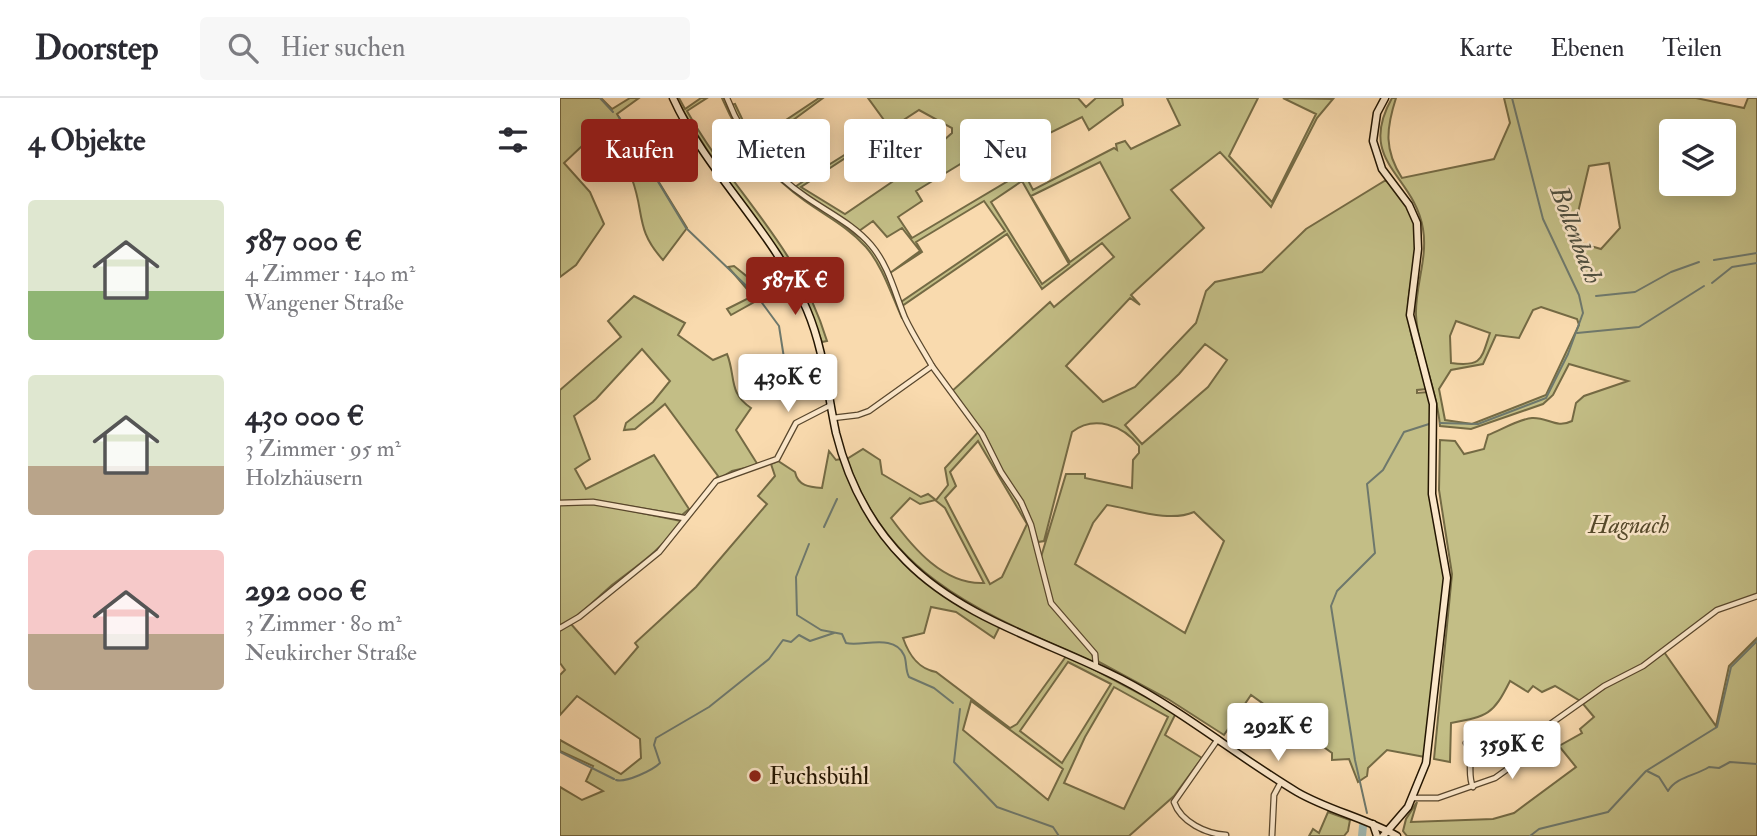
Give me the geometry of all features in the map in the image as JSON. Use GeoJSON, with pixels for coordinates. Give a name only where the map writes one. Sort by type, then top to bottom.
{"type":"FeatureCollection","features":[{"type":"Feature","properties":{"kind":"main road"},"geometry":{"type":"LineString","coordinates":[[673,98],[694,137],[770,242],[797,289],[818,341],[833,418],[847,471],[880,531],[907,562],[961,603],[1096,666],[1183,714],[1281,782],[1312,800],[1373,824],[1385,834],[1399,836],[1401,816]]}},
{"type":"Feature","properties":{"kind":"main road"},"geometry":{"type":"LineString","coordinates":[[1385,98],[1377,113],[1373,141],[1382,169],[1409,205],[1417,223],[1418,249],[1410,315],[1433,404],[1432,494],[1446,567],[1447,592],[1428,755],[1412,798],[1385,834]]}},
{"type":"Feature","properties":{"kind":"main road"},"geometry":{"type":"LineString","coordinates":[[1373,824],[1377,836]]}},
{"type":"Feature","properties":{"kind":"street"},"geometry":{"type":"LineString","coordinates":[[727,98],[750,145],[768,166],[801,194],[846,222],[876,251],[906,319],[932,366],[982,434],[1001,472],[1021,502],[1031,525],[1051,603],[1095,654],[1096,666]]}},
{"type":"Feature","properties":{"kind":"street"},"geometry":{"type":"LineString","coordinates":[[833,418],[869,411],[932,366]]}},
{"type":"Feature","properties":{"kind":"street"},"geometry":{"type":"LineString","coordinates":[[560,628],[579,617],[659,552],[716,481],[769,463],[782,454],[799,421],[831,405]]}},
{"type":"Feature","properties":{"kind":"street"},"geometry":{"type":"LineString","coordinates":[[560,503],[593,502],[684,518]]}},
{"type":"Feature","properties":{"kind":"street"},"geometry":{"type":"LineString","coordinates":[[1412,798],[1438,798],[1473,787],[1509,768],[1547,726],[1604,686],[1643,666],[1717,610],[1757,596]]}},
{"type":"Feature","properties":{"kind":"street"},"geometry":{"type":"LineString","coordinates":[[1218,738],[1174,802],[1182,816],[1211,833],[1226,835]]}},
{"type":"Feature","properties":{"kind":"street"},"geometry":{"type":"LineString","coordinates":[[1469,748],[1468,776],[1473,787]]}},
{"type":"Feature","properties":{"kind":"street"},"geometry":{"type":"LineString","coordinates":[[1272,836],[1274,795],[1281,782]]}},
{"type":"Feature","properties":{"kind":"green space"},"geometry":{"type":"Polygon","coordinates":[[[560,98],[601,98],[612,109],[630,98],[639,98],[617,114],[620,119],[581,119],[581,147],[564,163],[590,192],[604,224],[576,265],[560,277],[560,98]]]}},
{"type":"Feature","properties":{"kind":"green space"},"geometry":{"type":"Polygon","coordinates":[[[676,98],[679,98],[685,109],[701,98],[707,98],[687,111],[692,119],[688,119],[676,98]]]}},
{"type":"Feature","properties":{"kind":"green space"},"geometry":{"type":"Polygon","coordinates":[[[722,98],[725,98],[736,119],[732,119],[722,98]]]}},
{"type":"Feature","properties":{"kind":"green space"},"geometry":{"type":"Polygon","coordinates":[[[819,98],[823,98],[795,119],[788,119],[819,98]]]}},
{"type":"Feature","properties":{"kind":"green space"},"geometry":{"type":"Polygon","coordinates":[[[868,98],[1078,98],[1086,107],[1096,98],[1122,98],[1123,105],[1089,130],[1082,117],[1051,132],[1051,119],[960,119],[960,164],[946,173],[946,138],[952,133],[952,128],[946,125],[946,119],[936,119],[919,110],[905,119],[883,119],[868,98]]]}},
{"type":"Feature","properties":{"kind":"green space"},"geometry":{"type":"Polygon","coordinates":[[[1167,98],[1258,98],[1229,156],[1272,202],[1316,114],[1283,98],[1333,99],[1317,118],[1271,207],[1220,152],[1171,190],[1204,228],[1131,295],[1140,305],[1130,298],[1066,366],[1103,402],[1135,387],[1196,323],[1206,291],[1215,282],[1262,272],[1306,229],[1386,180],[1399,194],[1414,222],[1416,234],[1408,311],[1427,389],[1417,390],[1417,393],[1428,392],[1432,415],[1430,482],[1445,570],[1445,593],[1425,757],[1387,750],[1368,768],[1367,776],[1358,782],[1349,759],[1332,760],[1332,753],[1251,695],[1224,735],[1168,699],[1099,662],[1052,601],[1041,557],[1066,474],[1085,474],[1085,478],[1132,488],[1133,460],[1139,453],[1139,446],[1117,428],[1099,423],[1072,432],[1044,541],[1038,542],[1028,512],[1005,476],[985,435],[951,392],[1050,302],[1054,307],[1114,257],[1102,243],[1042,289],[1007,234],[902,306],[901,302],[1005,231],[984,201],[916,242],[922,252],[890,273],[920,251],[902,228],[887,237],[873,221],[859,231],[795,187],[802,182],[809,182],[801,187],[845,214],[892,182],[931,182],[916,191],[922,201],[898,217],[912,238],[1006,182],[1021,182],[991,202],[1042,284],[1069,264],[1023,182],[1029,182],[1033,190],[1114,148],[1117,150],[1116,144],[1125,141],[1131,149],[1180,125],[1167,98]],[[1100,162],[1031,196],[1070,262],[1130,218],[1100,162]],[[1205,344],[1179,374],[1125,425],[1142,444],[1208,387],[1227,360],[1205,344]],[[1107,505],[1093,523],[1075,564],[1185,633],[1224,541],[1194,512],[1162,516],[1107,505]]]}},
{"type":"Feature","properties":{"kind":"green space","name":"Hagnach"},"geometry":{"type":"Polygon","coordinates":[[[1392,98],[1396,98],[1388,139],[1392,158],[1402,178],[1494,159],[1510,123],[1504,98],[1696,98],[1744,108],[1748,98],[1757,98],[1757,595],[1724,607],[1657,655],[1582,702],[1555,686],[1542,692],[1533,686],[1528,692],[1510,681],[1499,701],[1488,712],[1451,723],[1450,762],[1434,759],[1452,574],[1439,490],[1440,440],[1455,441],[1464,454],[1484,449],[1488,435],[1521,420],[1538,418],[1561,424],[1572,421],[1576,403],[1584,396],[1628,381],[1569,364],[1553,395],[1543,404],[1471,429],[1440,426],[1417,329],[1417,293],[1424,251],[1423,229],[1418,210],[1391,167],[1380,138],[1383,120],[1392,98]],[[1609,163],[1589,166],[1575,225],[1577,242],[1601,249],[1620,228],[1609,163]],[[1541,307],[1533,310],[1519,338],[1496,335],[1483,364],[1451,370],[1439,389],[1445,420],[1472,424],[1546,395],[1579,325],[1577,319],[1541,307]],[[1456,321],[1450,336],[1451,363],[1469,364],[1479,360],[1490,333],[1456,321]]]}},
{"type":"Feature","properties":{"kind":"green space"},"geometry":{"type":"Polygon","coordinates":[[[735,104],[742,119],[739,119],[731,105],[735,104]]]}},
{"type":"Feature","properties":{"kind":"green space"},"geometry":{"type":"Polygon","coordinates":[[[698,129],[712,150],[712,157],[698,135],[698,129]]]}},
{"type":"Feature","properties":{"kind":"green space"},"geometry":{"type":"Polygon","coordinates":[[[844,155],[844,159],[830,168],[830,164],[844,155]]]}},
{"type":"Feature","properties":{"kind":"green space"},"geometry":{"type":"Polygon","coordinates":[[[633,182],[659,182],[687,228],[663,260],[644,230],[633,182]]]}},
{"type":"Feature","properties":{"kind":"green space"},"geometry":{"type":"Polygon","coordinates":[[[729,182],[735,182],[782,248],[815,307],[827,341],[822,342],[792,277],[729,182]]]}},
{"type":"Feature","properties":{"kind":"green space"},"geometry":{"type":"Polygon","coordinates":[[[782,182],[788,182],[867,243],[882,262],[905,319],[902,318],[877,263],[866,247],[782,182]]]}},
{"type":"Feature","properties":{"kind":"green space"},"geometry":{"type":"Polygon","coordinates":[[[734,266],[760,287],[765,296],[731,315],[727,309],[753,296],[728,267],[734,266]]]}},
{"type":"Feature","properties":{"kind":"green space"},"geometry":{"type":"Polygon","coordinates":[[[634,296],[685,323],[678,335],[713,360],[727,354],[736,390],[751,408],[736,430],[758,465],[732,471],[712,483],[718,476],[665,404],[635,429],[624,430],[626,423],[653,402],[670,381],[642,349],[596,399],[574,416],[590,459],[575,469],[586,489],[654,455],[689,509],[682,515],[593,500],[560,501],[560,390],[621,337],[608,321],[634,296]]]}},
{"type":"Feature","properties":{"kind":"green space"},"geometry":{"type":"Polygon","coordinates":[[[979,431],[1031,526],[1050,603],[1091,651],[1095,663],[980,609],[915,564],[888,535],[865,501],[847,459],[863,449],[880,460],[882,474],[921,497],[928,494],[936,500],[948,485],[945,468],[979,431]],[[978,441],[950,472],[956,486],[945,498],[990,584],[1002,577],[1027,524],[978,441]],[[910,498],[891,518],[909,541],[943,571],[969,582],[984,583],[945,508],[935,500],[920,504],[910,498]]]}},
{"type":"Feature","properties":{"kind":"green space"},"geometry":{"type":"Polygon","coordinates":[[[829,451],[836,460],[841,459],[869,518],[902,560],[945,593],[1000,626],[994,638],[956,612],[931,607],[924,633],[903,638],[919,664],[936,672],[1010,728],[1017,724],[1067,655],[1176,713],[1165,735],[1202,758],[1174,796],[1129,836],[560,836],[560,787],[582,800],[603,791],[586,781],[593,766],[560,751],[560,740],[621,774],[641,758],[640,739],[577,696],[560,715],[560,675],[565,670],[560,663],[560,629],[571,624],[615,674],[638,647],[635,643],[696,587],[767,504],[758,496],[775,476],[771,464],[778,461],[795,472],[801,483],[822,488],[829,451]],[[1068,662],[1020,731],[1062,763],[1111,684],[1068,662]],[[1114,687],[1085,737],[1064,783],[1124,809],[1168,717],[1114,687]],[[971,701],[963,730],[1048,800],[1063,769],[971,701]]]}},
{"type":"Feature","properties":{"kind":"green space"},"geometry":{"type":"Polygon","coordinates":[[[593,503],[681,521],[650,556],[560,627],[560,504],[593,503]]]}},
{"type":"Feature","properties":{"kind":"green space"},"geometry":{"type":"Polygon","coordinates":[[[1757,638],[1757,836],[1407,836],[1403,831],[1406,819],[1417,802],[1411,822],[1493,819],[1514,813],[1576,767],[1559,746],[1582,733],[1580,729],[1594,717],[1583,704],[1610,684],[1664,652],[1716,726],[1729,666],[1757,638]]]}},
{"type":"Feature","properties":{"kind":"green space"},"geometry":{"type":"Polygon","coordinates":[[[1328,812],[1350,820],[1348,831],[1344,836],[1309,836],[1313,829],[1319,833],[1328,812]]]}},
{"type":"Feature","properties":{"kind":"waterway"},"geometry":{"type":"LineString","coordinates":[[600,98],[613,112]]}},
{"type":"Feature","properties":{"kind":"waterway","name":"Bollenbach"},"geometry":{"type":"LineString","coordinates":[[1440,423],[1478,424],[1546,398],[1568,354],[1583,313],[1579,295],[1543,219],[1512,98]]}},
{"type":"Feature","properties":{"kind":"waterway"},"geometry":{"type":"LineString","coordinates":[[619,117],[686,228],[757,296],[779,326],[789,390],[795,400]]}},
{"type":"Feature","properties":{"kind":"waterway"},"geometry":{"type":"LineString","coordinates":[[1714,260],[1757,253]]}},
{"type":"Feature","properties":{"kind":"waterway"},"geometry":{"type":"LineString","coordinates":[[1596,296],[1635,292],[1671,272],[1699,262]]}},
{"type":"Feature","properties":{"kind":"waterway"},"geometry":{"type":"LineString","coordinates":[[1712,283],[1732,267],[1757,263]]}},
{"type":"Feature","properties":{"kind":"waterway"},"geometry":{"type":"LineString","coordinates":[[1577,333],[1639,327],[1704,286]]}},
{"type":"Feature","properties":{"kind":"waterway","name":"Bollenbach"},"geometry":{"type":"LineString","coordinates":[[1367,813],[1355,760],[1331,606],[1337,591],[1375,553],[1367,484],[1383,470],[1404,432],[1429,424]]}},
{"type":"Feature","properties":{"kind":"waterway"},"geometry":{"type":"LineString","coordinates":[[824,527],[837,499]]}},
{"type":"Feature","properties":{"kind":"waterway"},"geometry":{"type":"LineString","coordinates":[[809,544],[796,577],[797,615],[821,630],[842,634],[846,643],[893,644],[904,655],[909,677],[934,688],[953,703]]}},
{"type":"Feature","properties":{"kind":"waterway"},"geometry":{"type":"LineString","coordinates":[[616,780],[626,780],[639,775],[660,763],[654,745],[656,738],[709,707],[769,659],[783,640],[791,642],[799,635],[810,641],[834,633]]}},
{"type":"Feature","properties":{"kind":"waterway"},"geometry":{"type":"LineString","coordinates":[[1530,836],[1539,829],[1608,812],[1646,771],[1717,727],[1731,667],[1757,641]]}},
{"type":"Feature","properties":{"kind":"waterway"},"geometry":{"type":"LineString","coordinates":[[960,709],[954,762],[997,807],[1053,827],[1059,836]]}},
{"type":"Feature","properties":{"kind":"waterway"},"geometry":{"type":"LineString","coordinates":[[560,752],[614,779]]}},
{"type":"Feature","properties":{"kind":"waterway"},"geometry":{"type":"LineString","coordinates":[[1647,771],[1659,777],[1668,791],[1681,780],[1709,767],[1719,768],[1730,762],[1757,764]]}},
{"type":"Feature","properties":{"kind":"waterway","name":"Bollenbach"},"geometry":{"type":"LineString","coordinates":[[1362,836],[1363,826]]}},
{"type":"Feature","properties":{"kind":"place","name":"Fuchsbühl"},"geometry":{"type":"Point","coordinates":[755,776]}}]}
